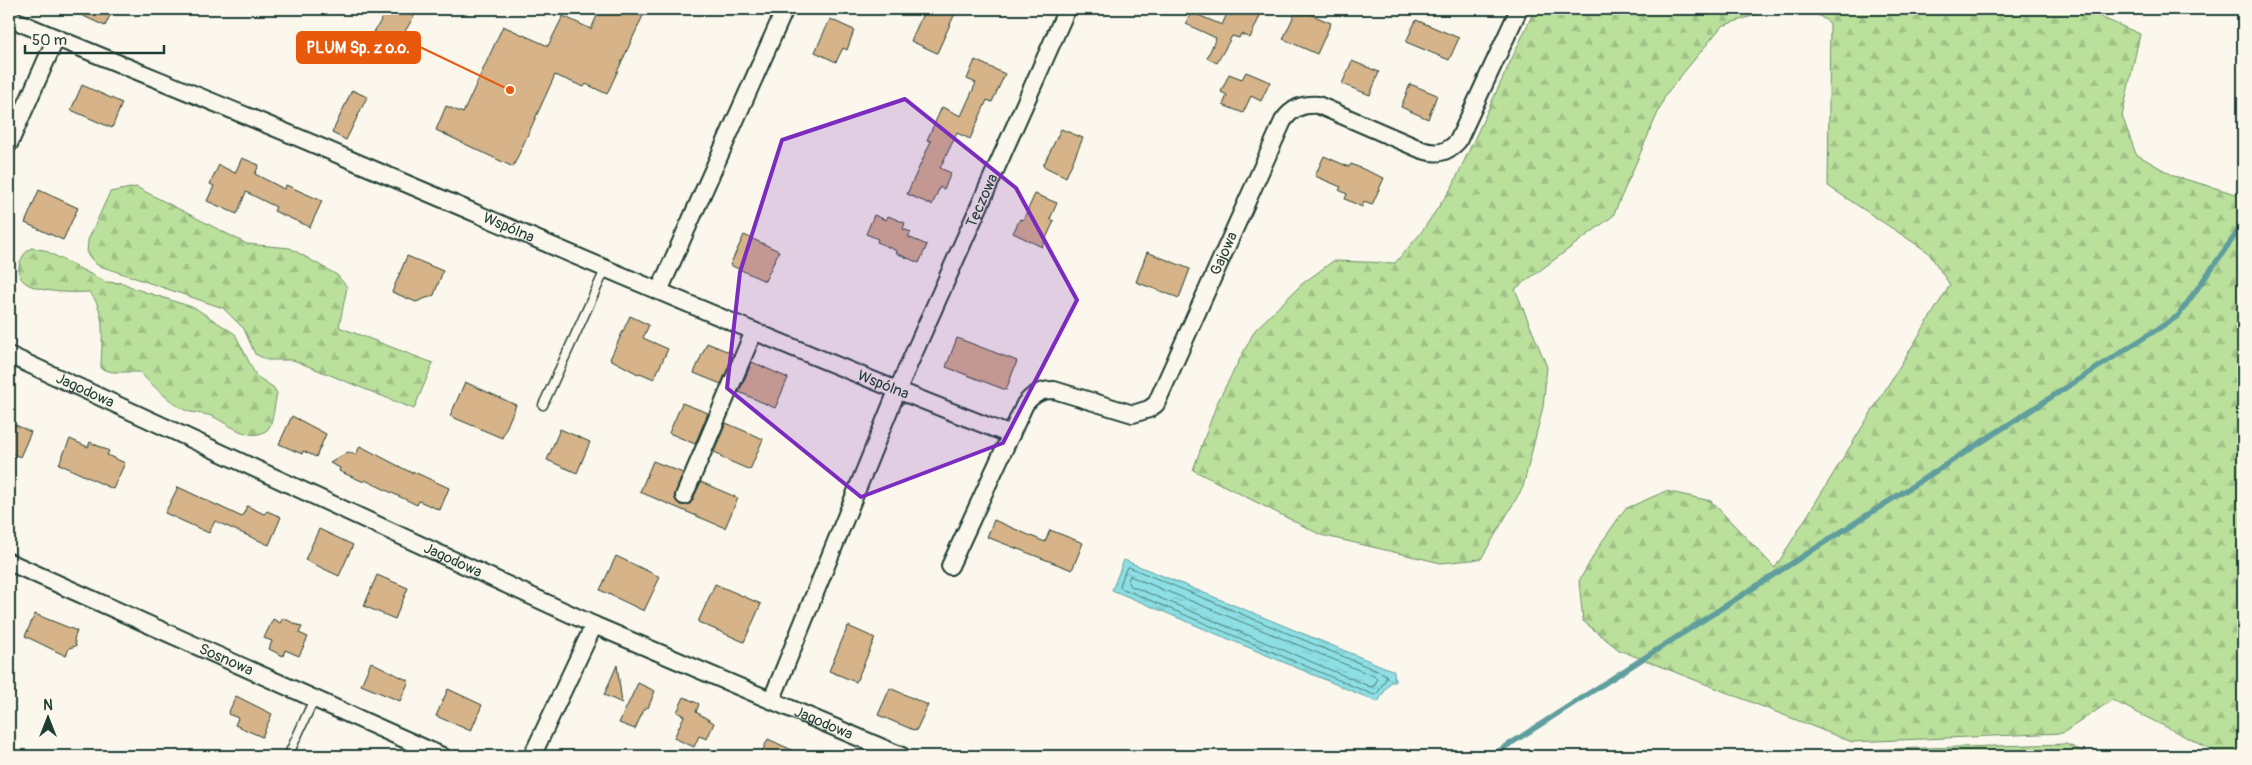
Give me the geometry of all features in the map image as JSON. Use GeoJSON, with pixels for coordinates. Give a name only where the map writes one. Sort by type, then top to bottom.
{"type":"FeatureCollection","features":[{"type":"Feature","properties":{"kind":"street"},"geometry":{"type":"LineString","coordinates":[[659,291],[785,9]]}},
{"type":"Feature","properties":{"kind":"street","name":"Tęczowa"},"geometry":{"type":"LineString","coordinates":[[772,700],[897,391],[1067,9]]}},
{"type":"Feature","properties":{"kind":"street","name":"Gajowa"},"geometry":{"type":"LineString","coordinates":[[950,566],[1025,404],[1030,397],[1045,390],[1054,390],[1133,414],[1150,409],[1160,396],[1283,121],[1289,112],[1298,106],[1318,105],[1430,153],[1445,151],[1458,141],[1519,9]]}},
{"type":"Feature","properties":{"kind":"street","name":"Wspólna"},"geometry":{"type":"LineString","coordinates":[[9,18],[348,158],[605,270],[897,391],[1011,435]]}},
{"type":"Feature","properties":{"kind":"street"},"geometry":{"type":"LineString","coordinates":[[9,144],[56,38]]}},
{"type":"Feature","properties":{"kind":"street"},"geometry":{"type":"LineString","coordinates":[[684,496],[754,331]]}},
{"type":"Feature","properties":{"kind":"street","name":"Jagodowa"},"geometry":{"type":"LineString","coordinates":[[9,354],[594,625],[902,756]]}},
{"type":"Feature","properties":{"kind":"street","name":"Sosnowa"},"geometry":{"type":"LineString","coordinates":[[9,562],[442,756]]}},
{"type":"Feature","properties":{"kind":"street"},"geometry":{"type":"LineString","coordinates":[[532,756],[594,625]]}},
{"type":"Feature","properties":{"kind":"lane"},"geometry":{"type":"LineString","coordinates":[[543,405],[605,270]]}},
{"type":"Feature","properties":{"kind":"lane"},"geometry":{"type":"LineString","coordinates":[[288,756],[314,699]]}},
{"type":"Feature","properties":{"kind":"highlighted area"},"geometry":{"type":"Polygon","coordinates":[[[905,99],[1016,188],[1077,300],[1003,443],[861,497],[727,388],[740,272],[782,140],[905,99]]]}},
{"type":"Feature","properties":{"kind":"green space"},"geometry":{"type":"Polygon","coordinates":[[[1535,9],[1773,9],[1722,26],[1666,94],[1613,216],[1515,289],[1547,367],[1543,407],[1523,487],[1481,559],[1441,563],[1321,535],[1193,470],[1217,403],[1255,330],[1302,284],[1333,261],[1395,263],[1420,234],[1452,187],[1535,9]]]}},
{"type":"Feature","properties":{"kind":"green space"},"geometry":{"type":"Polygon","coordinates":[[[1809,9],[2082,9],[2140,34],[2122,116],[2136,154],[2174,176],[2243,196],[2243,756],[2224,756],[2112,700],[2063,733],[1852,742],[1619,650],[1583,621],[1579,581],[1601,543],[1625,509],[1666,491],[1711,501],[1775,568],[1950,285],[1928,252],[1828,186],[1830,23],[1809,9]]]}},
{"type":"Feature","properties":{"kind":"green space"},"geometry":{"type":"Polygon","coordinates":[[[136,187],[247,244],[290,248],[337,275],[347,287],[339,327],[433,363],[414,409],[293,360],[267,360],[255,354],[244,329],[223,308],[97,265],[87,254],[88,240],[110,192],[136,187]]]}},
{"type":"Feature","properties":{"kind":"green space"},"geometry":{"type":"Polygon","coordinates":[[[31,248],[44,250],[106,282],[123,283],[195,308],[235,334],[256,376],[273,387],[277,393],[272,418],[267,430],[261,433],[247,433],[233,428],[214,417],[187,411],[175,404],[139,372],[113,372],[101,369],[102,328],[99,309],[95,300],[89,292],[45,290],[25,282],[20,276],[20,261],[31,248]]]}},
{"type":"Feature","properties":{"kind":"green space"},"geometry":{"type":"Polygon","coordinates":[[[2066,744],[2094,756],[1849,756],[1854,750],[2066,744]]]}},
{"type":"Feature","properties":{"kind":"water"},"geometry":{"type":"Polygon","coordinates":[[[1124,560],[1394,671],[1395,682],[1390,682],[1378,702],[1112,590],[1124,560]]]}},
{"type":"Feature","properties":{"kind":"building"},"geometry":{"type":"Polygon","coordinates":[[[68,9],[113,9],[105,26],[68,9]]]}},
{"type":"Feature","properties":{"kind":"building"},"geometry":{"type":"Polygon","coordinates":[[[388,9],[418,9],[392,54],[369,40],[388,9]]]}},
{"type":"Feature","properties":{"kind":"building"},"geometry":{"type":"Polygon","coordinates":[[[600,9],[646,9],[607,94],[586,84],[584,87],[555,75],[513,167],[436,130],[446,106],[463,113],[503,26],[548,46],[563,16],[591,29],[600,9]]]}},
{"type":"Feature","properties":{"kind":"building"},"geometry":{"type":"Polygon","coordinates":[[[925,9],[957,9],[937,53],[911,41],[925,9]]]}},
{"type":"Feature","properties":{"kind":"building"},"geometry":{"type":"Polygon","coordinates":[[[1229,9],[1263,9],[1250,38],[1241,34],[1239,38],[1232,36],[1217,63],[1207,58],[1216,38],[1186,24],[1191,12],[1222,25],[1229,9]]]}},
{"type":"Feature","properties":{"kind":"building"},"geometry":{"type":"Polygon","coordinates":[[[1297,9],[1331,23],[1317,54],[1283,39],[1297,9]]]}},
{"type":"Feature","properties":{"kind":"building"},"geometry":{"type":"Polygon","coordinates":[[[830,19],[854,30],[847,50],[843,48],[836,62],[815,52],[830,19]]]}},
{"type":"Feature","properties":{"kind":"building"},"geometry":{"type":"Polygon","coordinates":[[[1416,20],[1459,38],[1449,60],[1406,42],[1416,20]]]}},
{"type":"Feature","properties":{"kind":"building"},"geometry":{"type":"Polygon","coordinates":[[[975,60],[1005,74],[992,102],[987,100],[970,139],[957,133],[940,168],[951,173],[944,189],[940,187],[932,205],[907,194],[931,141],[927,140],[942,107],[961,116],[976,83],[967,79],[975,60]]]}},
{"type":"Feature","properties":{"kind":"building"},"geometry":{"type":"Polygon","coordinates":[[[1352,61],[1379,72],[1370,95],[1342,84],[1352,61]]]}},
{"type":"Feature","properties":{"kind":"building"},"geometry":{"type":"Polygon","coordinates":[[[1246,72],[1270,82],[1261,101],[1251,96],[1243,113],[1223,105],[1227,95],[1221,92],[1229,74],[1242,79],[1246,72]]]}},
{"type":"Feature","properties":{"kind":"building"},"geometry":{"type":"Polygon","coordinates":[[[1410,84],[1437,95],[1428,119],[1401,107],[1410,84]]]}},
{"type":"Feature","properties":{"kind":"building"},"geometry":{"type":"Polygon","coordinates":[[[82,85],[122,103],[112,128],[71,110],[82,85]]]}},
{"type":"Feature","properties":{"kind":"building"},"geometry":{"type":"Polygon","coordinates":[[[352,90],[367,97],[346,140],[332,133],[352,90]]]}},
{"type":"Feature","properties":{"kind":"building"},"geometry":{"type":"Polygon","coordinates":[[[1061,129],[1083,138],[1066,177],[1043,166],[1061,129]]]}},
{"type":"Feature","properties":{"kind":"building"},"geometry":{"type":"Polygon","coordinates":[[[1324,156],[1349,167],[1351,164],[1384,178],[1372,205],[1364,202],[1362,207],[1345,199],[1347,194],[1339,190],[1341,187],[1315,176],[1324,156]]]}},
{"type":"Feature","properties":{"kind":"building"},"geometry":{"type":"Polygon","coordinates":[[[242,158],[259,165],[255,174],[284,189],[286,185],[322,201],[310,227],[274,211],[276,207],[246,192],[237,214],[207,201],[214,186],[210,184],[219,165],[235,173],[242,158]]]}},
{"type":"Feature","properties":{"kind":"building"},"geometry":{"type":"Polygon","coordinates":[[[39,190],[78,208],[63,240],[25,223],[39,190]]]}},
{"type":"Feature","properties":{"kind":"building"},"geometry":{"type":"Polygon","coordinates":[[[1035,194],[1057,203],[1050,219],[1054,221],[1042,247],[1013,233],[1020,219],[1023,220],[1035,194]]]}},
{"type":"Feature","properties":{"kind":"building"},"geometry":{"type":"Polygon","coordinates":[[[874,215],[886,220],[888,216],[905,223],[903,229],[911,232],[908,237],[927,245],[919,263],[896,253],[897,251],[877,242],[878,239],[866,234],[874,215]]]}},
{"type":"Feature","properties":{"kind":"building"},"geometry":{"type":"Polygon","coordinates":[[[744,235],[779,251],[765,281],[730,265],[744,235]]]}},
{"type":"Feature","properties":{"kind":"building"},"geometry":{"type":"Polygon","coordinates":[[[1147,252],[1190,269],[1179,298],[1136,282],[1147,252]]]}},
{"type":"Feature","properties":{"kind":"building"},"geometry":{"type":"Polygon","coordinates":[[[407,256],[443,271],[434,295],[416,302],[392,292],[407,256]]]}},
{"type":"Feature","properties":{"kind":"building"},"geometry":{"type":"Polygon","coordinates":[[[630,316],[649,325],[643,338],[668,349],[654,379],[640,373],[638,374],[610,359],[630,316]]]}},
{"type":"Feature","properties":{"kind":"building"},"geometry":{"type":"Polygon","coordinates":[[[957,338],[1017,361],[1006,390],[946,367],[957,338]]]}},
{"type":"Feature","properties":{"kind":"building"},"geometry":{"type":"Polygon","coordinates":[[[707,343],[734,354],[721,384],[694,373],[707,343]]]}},
{"type":"Feature","properties":{"kind":"building"},"geometry":{"type":"Polygon","coordinates":[[[752,362],[788,378],[775,408],[739,392],[752,362]]]}},
{"type":"Feature","properties":{"kind":"building"},"geometry":{"type":"Polygon","coordinates":[[[465,382],[516,405],[502,438],[450,416],[465,382]]]}},
{"type":"Feature","properties":{"kind":"building"},"geometry":{"type":"Polygon","coordinates":[[[682,403],[708,413],[695,444],[669,433],[682,403]]]}},
{"type":"Feature","properties":{"kind":"building"},"geometry":{"type":"Polygon","coordinates":[[[292,416],[326,434],[316,457],[303,451],[302,454],[279,444],[292,416]]]}},
{"type":"Feature","properties":{"kind":"building"},"geometry":{"type":"Polygon","coordinates":[[[9,422],[31,432],[20,457],[9,452],[9,422]]]}},
{"type":"Feature","properties":{"kind":"building"},"geometry":{"type":"Polygon","coordinates":[[[726,423],[763,439],[750,470],[720,457],[721,455],[714,452],[726,423]]]}},
{"type":"Feature","properties":{"kind":"building"},"geometry":{"type":"Polygon","coordinates":[[[560,429],[590,442],[577,473],[547,460],[560,429]]]}},
{"type":"Feature","properties":{"kind":"building"},"geometry":{"type":"Polygon","coordinates":[[[70,439],[88,447],[90,442],[109,451],[107,455],[125,463],[113,489],[59,464],[70,439]]]}},
{"type":"Feature","properties":{"kind":"building"},"geometry":{"type":"Polygon","coordinates":[[[360,446],[412,473],[412,471],[449,488],[440,510],[419,501],[417,505],[365,480],[364,482],[339,471],[340,468],[330,463],[348,452],[356,455],[360,446]]]}},
{"type":"Feature","properties":{"kind":"building"},"geometry":{"type":"Polygon","coordinates":[[[653,461],[683,473],[674,497],[680,505],[690,504],[701,482],[738,498],[725,528],[640,492],[653,461]]]}},
{"type":"Feature","properties":{"kind":"building"},"geometry":{"type":"Polygon","coordinates":[[[178,487],[242,517],[247,506],[264,514],[267,511],[281,517],[269,545],[215,521],[209,533],[165,513],[178,487]]]}},
{"type":"Feature","properties":{"kind":"building"},"geometry":{"type":"Polygon","coordinates":[[[994,520],[1045,542],[1050,530],[1083,543],[1072,570],[987,537],[994,520]]]}},
{"type":"Feature","properties":{"kind":"building"},"geometry":{"type":"Polygon","coordinates":[[[319,529],[353,545],[339,576],[305,560],[319,529]]]}},
{"type":"Feature","properties":{"kind":"building"},"geometry":{"type":"Polygon","coordinates":[[[616,556],[660,577],[644,611],[600,590],[616,556]]]}},
{"type":"Feature","properties":{"kind":"building"},"geometry":{"type":"Polygon","coordinates":[[[377,575],[408,588],[395,619],[364,606],[377,575]]]}},
{"type":"Feature","properties":{"kind":"building"},"geometry":{"type":"Polygon","coordinates":[[[715,584],[761,604],[744,642],[698,622],[715,584]]]}},
{"type":"Feature","properties":{"kind":"building"},"geometry":{"type":"Polygon","coordinates":[[[35,614],[77,631],[74,639],[76,646],[69,648],[66,656],[25,636],[35,614]]]}},
{"type":"Feature","properties":{"kind":"building"},"geometry":{"type":"Polygon","coordinates":[[[283,618],[302,627],[299,633],[308,637],[299,656],[285,650],[283,656],[269,649],[272,641],[264,638],[273,619],[280,623],[283,618]]]}},
{"type":"Feature","properties":{"kind":"building"},"geometry":{"type":"Polygon","coordinates":[[[848,626],[875,638],[856,682],[829,671],[848,626]]]}},
{"type":"Feature","properties":{"kind":"building"},"geometry":{"type":"Polygon","coordinates":[[[371,662],[409,681],[400,701],[361,685],[371,662]]]}},
{"type":"Feature","properties":{"kind":"building"},"geometry":{"type":"Polygon","coordinates":[[[617,665],[622,703],[604,695],[617,665]]]}},
{"type":"Feature","properties":{"kind":"building"},"geometry":{"type":"Polygon","coordinates":[[[638,683],[655,691],[648,708],[645,707],[635,729],[619,723],[638,683]]]}},
{"type":"Feature","properties":{"kind":"building"},"geometry":{"type":"Polygon","coordinates":[[[890,688],[928,705],[916,731],[878,715],[890,688]]]}},
{"type":"Feature","properties":{"kind":"building"},"geometry":{"type":"Polygon","coordinates":[[[448,689],[482,705],[471,731],[436,716],[448,689]]]}},
{"type":"Feature","properties":{"kind":"building"},"geometry":{"type":"Polygon","coordinates":[[[236,696],[272,714],[262,737],[235,725],[238,718],[228,714],[236,696]]]}},
{"type":"Feature","properties":{"kind":"building"},"geometry":{"type":"Polygon","coordinates":[[[684,697],[699,704],[696,712],[714,723],[707,739],[699,736],[694,747],[674,738],[684,716],[677,712],[684,697]]]}},
{"type":"Feature","properties":{"kind":"building"},"geometry":{"type":"Polygon","coordinates":[[[768,739],[805,756],[760,756],[768,739]]]}},
{"type":"Feature","properties":{"kind":"waterway"},"geometry":{"type":"LineString","coordinates":[[1491,756],[2178,316],[2243,224]]}},
{"type":"Feature","properties":{"kind":"place","name":"PLUM Sp. z o.o."},"geometry":{"type":"Point","coordinates":[510,90]}}]}
